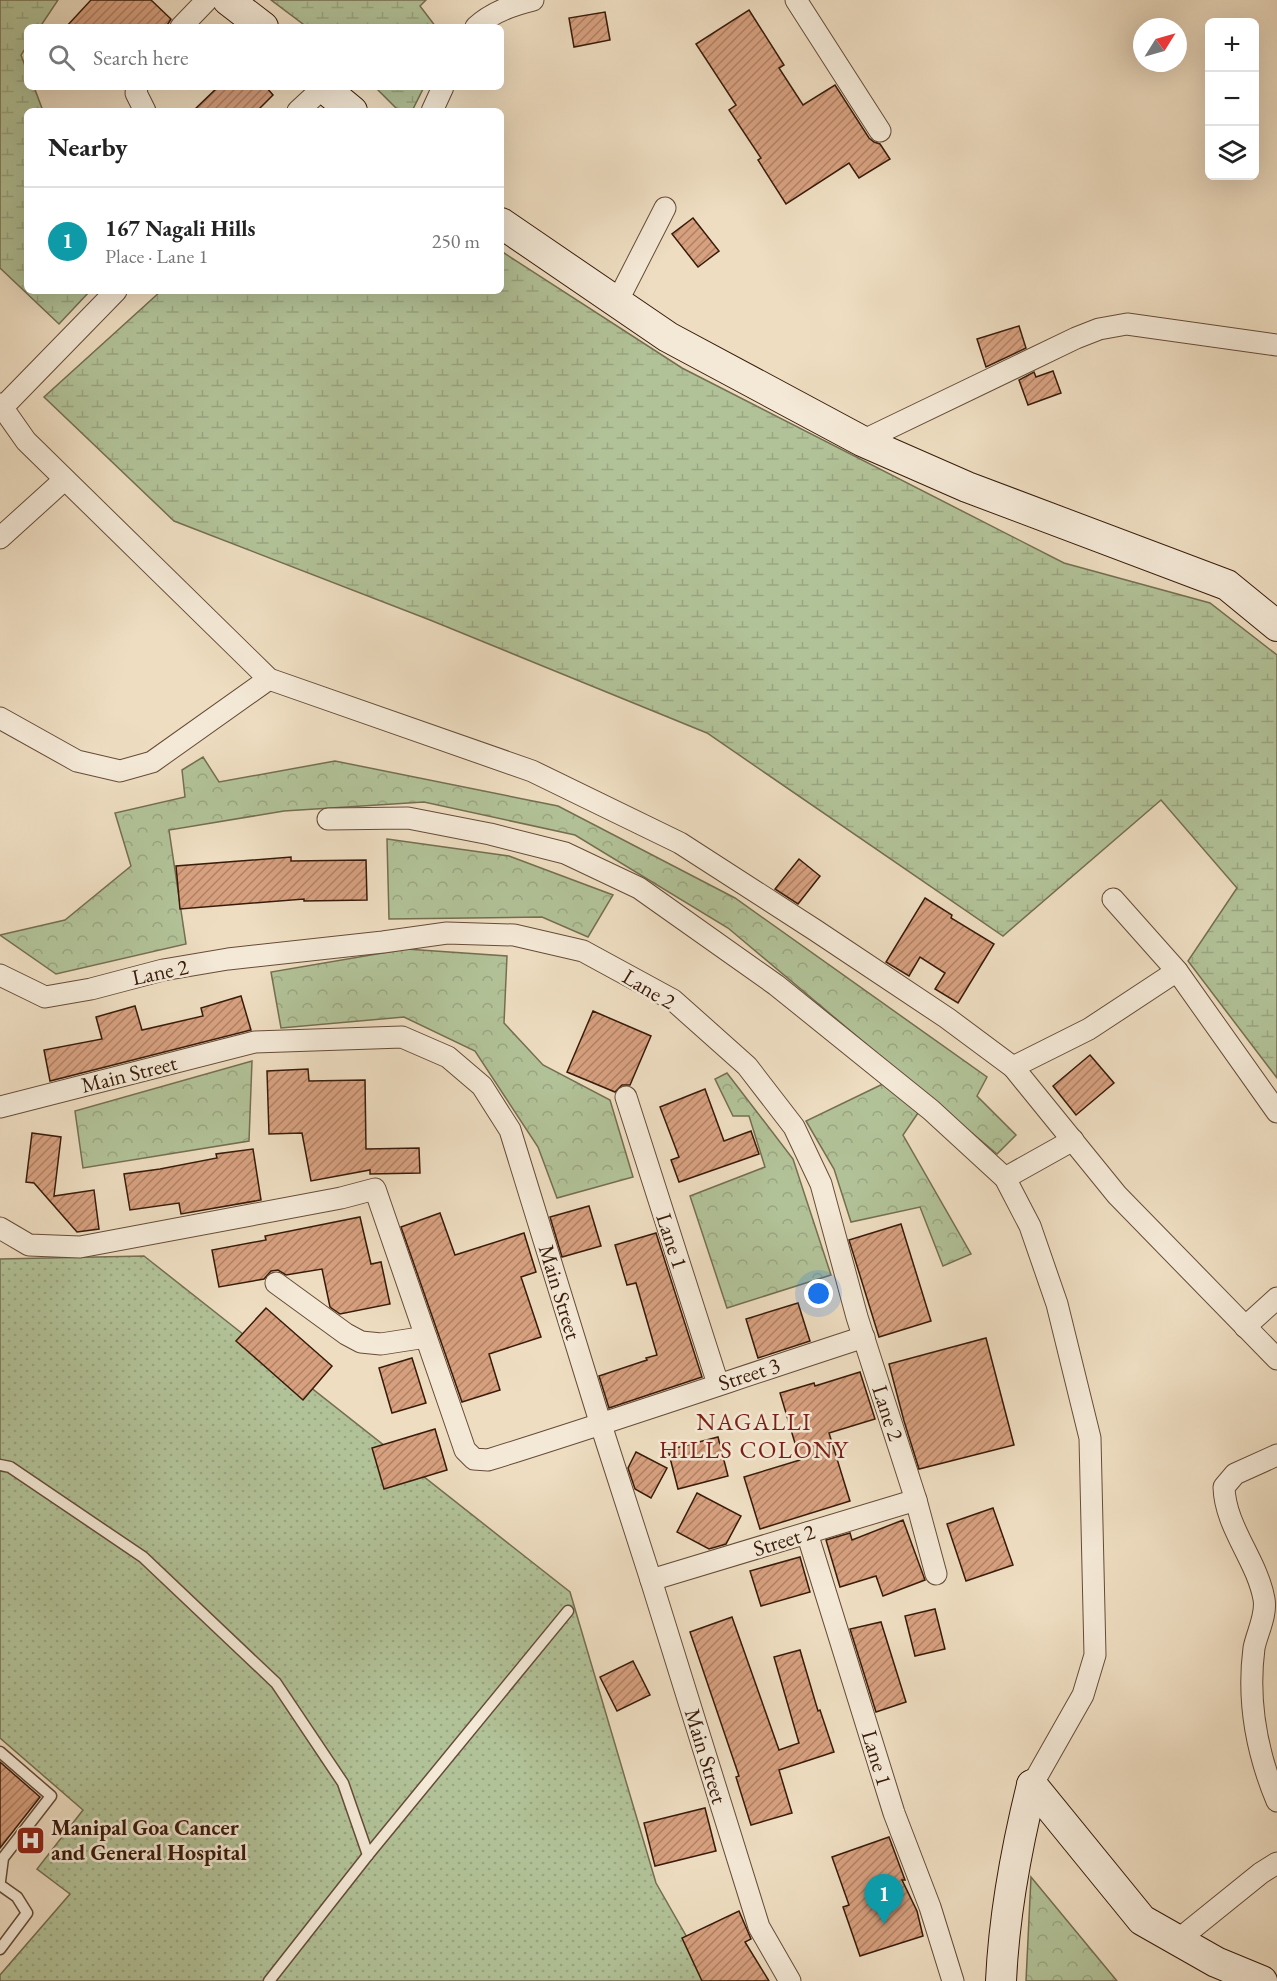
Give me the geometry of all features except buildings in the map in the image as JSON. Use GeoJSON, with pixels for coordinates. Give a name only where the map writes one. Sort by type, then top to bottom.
{"type":"FeatureCollection","features":[{"type":"Feature","properties":{"kind":"street"},"geometry":{"type":"LineString","coordinates":[[184,24],[207,0]]}},
{"type":"Feature","properties":{"kind":"street"},"geometry":{"type":"LineString","coordinates":[[228,0],[259,24]]}},
{"type":"Feature","properties":{"kind":"street"},"geometry":{"type":"LineString","coordinates":[[479,24],[486,17],[533,0]]}},
{"type":"Feature","properties":{"kind":"street"},"geometry":{"type":"LineString","coordinates":[[796,0],[880,131]]}},
{"type":"Feature","properties":{"kind":"street"},"geometry":{"type":"LineString","coordinates":[[136,90],[144,108]]}},
{"type":"Feature","properties":{"kind":"street"},"geometry":{"type":"LineString","coordinates":[[301,108],[321,90]]}},
{"type":"Feature","properties":{"kind":"street"},"geometry":{"type":"LineString","coordinates":[[328,90],[348,108]]}},
{"type":"Feature","properties":{"kind":"street"},"geometry":{"type":"LineString","coordinates":[[433,108],[442,90]]}},
{"type":"Feature","properties":{"kind":"street"},"geometry":{"type":"LineString","coordinates":[[617,303],[666,208]]}},
{"type":"Feature","properties":{"kind":"street"},"geometry":{"type":"LineString","coordinates":[[504,225],[668,337],[862,441],[968,487],[1227,585],[1277,626]]}},
{"type":"Feature","properties":{"kind":"street"},"geometry":{"type":"LineString","coordinates":[[113,294],[1,406],[26,441],[64,480],[269,679],[532,771],[680,843],[947,1018],[1014,1067],[1117,1195],[1277,1359]]}},
{"type":"Feature","properties":{"kind":"street"},"geometry":{"type":"LineString","coordinates":[[862,441],[1099,329],[1127,324],[1277,345]]}},
{"type":"Feature","properties":{"kind":"street"},"geometry":{"type":"LineString","coordinates":[[0,538],[64,480]]}},
{"type":"Feature","properties":{"kind":"street"},"geometry":{"type":"LineString","coordinates":[[0,718],[77,761],[120,771],[152,762],[269,679]]}},
{"type":"Feature","properties":{"kind":"street"},"geometry":{"type":"LineString","coordinates":[[328,819],[408,818],[490,834],[565,853],[639,888],[776,985],[931,1110],[1005,1179],[1030,1226],[1056,1304],[1090,1438],[1095,1655],[1083,1695],[1032,1785],[1016,1851],[1002,1950],[1001,1981]]}},
{"type":"Feature","properties":{"kind":"street"},"geometry":{"type":"LineString","coordinates":[[1113,899],[1177,970],[1277,1112]]}},
{"type":"Feature","properties":{"kind":"street","name":"Lane 2"},"geometry":{"type":"LineString","coordinates":[[0,975],[45,997],[91,989],[163,970],[228,959],[447,933],[514,935],[584,951],[673,1000],[747,1066],[794,1127],[821,1184],[864,1337],[916,1500],[936,1574]]}},
{"type":"Feature","properties":{"kind":"street"},"geometry":{"type":"LineString","coordinates":[[1014,1067],[1089,1029],[1177,970]]}},
{"type":"Feature","properties":{"kind":"street","name":"Main Street"},"geometry":{"type":"LineString","coordinates":[[0,1107],[255,1042],[402,1037],[448,1057],[482,1086],[510,1130],[759,1927],[789,1981]]}},
{"type":"Feature","properties":{"kind":"street","name":"Lane 1"},"geometry":{"type":"LineString","coordinates":[[626,1097],[718,1384]]}},
{"type":"Feature","properties":{"kind":"street"},"geometry":{"type":"LineString","coordinates":[[1005,1179],[1073,1140]]}},
{"type":"Feature","properties":{"kind":"street","name":"Street 3"},"geometry":{"type":"LineString","coordinates":[[0,1227],[28,1245],[80,1247],[341,1198],[375,1189],[465,1450],[474,1459],[488,1460],[601,1425],[864,1337]]}},
{"type":"Feature","properties":{"kind":"street"},"geometry":{"type":"LineString","coordinates":[[276,1283],[346,1334],[361,1342],[381,1344],[426,1337]]}},
{"type":"Feature","properties":{"kind":"street"},"geometry":{"type":"LineString","coordinates":[[1245,1327],[1277,1298]]}},
{"type":"Feature","properties":{"kind":"street"},"geometry":{"type":"LineString","coordinates":[[1277,1455],[1235,1474],[1224,1487],[1224,1502],[1271,1602],[1255,1646],[1251,1681],[1253,1720],[1264,1770],[1277,1801]]}},
{"type":"Feature","properties":{"kind":"street","name":"Street 2"},"geometry":{"type":"LineString","coordinates":[[651,1580],[916,1500]]}},
{"type":"Feature","properties":{"kind":"street","name":"Lane 1"},"geometry":{"type":"LineString","coordinates":[[807,1533],[894,1813],[930,1907],[953,1981]]}},
{"type":"Feature","properties":{"kind":"street"},"geometry":{"type":"LineString","coordinates":[[1032,1785],[1142,1920],[1216,1962],[1262,1981]]}},
{"type":"Feature","properties":{"kind":"street"},"geometry":{"type":"LineString","coordinates":[[1178,1940],[1261,1873],[1277,1863]]}},
{"type":"Feature","properties":{"kind":"lane"},"geometry":{"type":"LineString","coordinates":[[0,1465],[10,1467],[143,1557],[276,1683],[343,1783],[368,1855]]}},
{"type":"Feature","properties":{"kind":"lane"},"geometry":{"type":"LineString","coordinates":[[269,1981],[368,1855],[568,1611]]}},
{"type":"Feature","properties":{"kind":"lane"},"geometry":{"type":"LineString","coordinates":[[0,1752],[51,1796],[3,1858],[0,1883],[16,1897],[27,1913],[0,1949]]}},
{"type":"Feature","properties":{"kind":"green space"},"geometry":{"type":"Polygon","coordinates":[[[0,0],[58,0],[42,24],[24,24],[24,50],[21,55],[24,63],[24,90],[35,90],[42,108],[24,108],[24,291],[0,268],[0,0]]]}},
{"type":"Feature","properties":{"kind":"green space"},"geometry":{"type":"Polygon","coordinates":[[[271,0],[426,0],[420,6],[434,24],[303,24],[271,0]]]}},
{"type":"Feature","properties":{"kind":"green space"},"geometry":{"type":"Polygon","coordinates":[[[378,90],[422,90],[414,108],[396,108],[378,90]]]}},
{"type":"Feature","properties":{"kind":"green space"},"geometry":{"type":"Polygon","coordinates":[[[504,253],[682,368],[1064,563],[1210,603],[1277,655],[1277,1078],[1188,961],[1237,888],[1161,800],[1003,936],[707,733],[430,620],[174,521],[44,397],[158,294],[504,294],[504,253]]]}},
{"type":"Feature","properties":{"kind":"green space"},"geometry":{"type":"Polygon","coordinates":[[[27,294],[87,294],[59,324],[27,294]]]}},
{"type":"Feature","properties":{"kind":"green space"},"geometry":{"type":"Polygon","coordinates":[[[203,757],[219,782],[335,761],[558,806],[735,898],[987,1077],[977,1096],[1016,1135],[997,1154],[728,928],[575,835],[424,802],[284,811],[169,830],[186,944],[56,974],[0,935],[65,920],[131,866],[115,813],[185,797],[182,770],[203,757]]]}},
{"type":"Feature","properties":{"kind":"green space"},"geometry":{"type":"Polygon","coordinates":[[[387,839],[509,856],[613,895],[588,937],[542,917],[389,919],[387,839]]]}},
{"type":"Feature","properties":{"kind":"green space"},"geometry":{"type":"Polygon","coordinates":[[[406,949],[507,956],[504,1023],[543,1065],[610,1100],[633,1177],[557,1198],[538,1147],[475,1051],[404,1017],[281,1028],[271,972],[406,949]]]}},
{"type":"Feature","properties":{"kind":"green space"},"geometry":{"type":"Polygon","coordinates":[[[252,1061],[249,1141],[83,1168],[75,1111],[252,1061]]]}},
{"type":"Feature","properties":{"kind":"green space"},"geometry":{"type":"Polygon","coordinates":[[[727,1073],[793,1159],[831,1275],[727,1308],[690,1196],[765,1167],[749,1116],[733,1116],[715,1079],[727,1073]]]}},
{"type":"Feature","properties":{"kind":"green space"},"geometry":{"type":"Polygon","coordinates":[[[887,1082],[918,1113],[903,1135],[971,1254],[943,1266],[920,1207],[851,1222],[834,1169],[806,1121],[887,1082]]]}},
{"type":"Feature","properties":{"kind":"green space"},"geometry":{"type":"Polygon","coordinates":[[[144,1256],[570,1592],[656,1883],[712,1981],[0,1981],[0,1975],[70,1894],[37,1869],[83,1810],[0,1738],[0,1259],[144,1256]]]}},
{"type":"Feature","properties":{"kind":"green space"},"geometry":{"type":"Polygon","coordinates":[[[1031,1877],[1117,1981],[1026,1981],[1031,1877]]]}},
{"type":"Feature","properties":{"kind":"place","name":"Manipal Goa Cancer and General Hospital"},"geometry":{"type":"Point","coordinates":[30,1840]}},
{"type":"Feature","properties":{"kind":"place","name":"167 Nagali Hills"},"geometry":{"type":"Point","coordinates":[884,1924]}},
{"type":"Feature","properties":{"kind":"district","name":"NAGALLI HILLS COLONY"},"geometry":{"type":"Point","coordinates":[754,1435]}}]}
